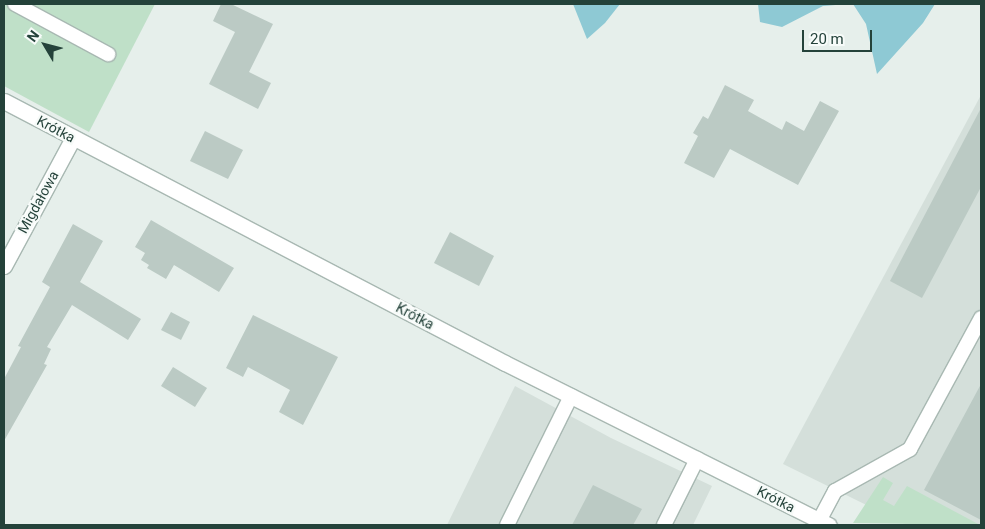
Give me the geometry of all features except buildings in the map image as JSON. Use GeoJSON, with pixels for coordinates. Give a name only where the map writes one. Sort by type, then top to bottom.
{"type":"FeatureCollection","features":[{"type":"Feature","properties":{"kind":"street","name":"Krótka"},"geometry":{"type":"LineString","coordinates":[[4,101],[571,396],[824,523]]}},
{"type":"Feature","properties":{"kind":"street","name":"Migdałowa"},"geometry":{"type":"LineString","coordinates":[[4,266],[73,138]]}},
{"type":"Feature","properties":{"kind":"lane"},"geometry":{"type":"LineString","coordinates":[[15,4],[108,54]]}},
{"type":"Feature","properties":{"kind":"lane"},"geometry":{"type":"LineString","coordinates":[[824,523],[835,491],[910,449],[981,318]]}},
{"type":"Feature","properties":{"kind":"lane"},"geometry":{"type":"LineString","coordinates":[[507,525],[571,396]]}},
{"type":"Feature","properties":{"kind":"lane"},"geometry":{"type":"LineString","coordinates":[[664,525],[697,459]]}},
{"type":"Feature","properties":{"kind":"shaded area"},"geometry":{"type":"Polygon","coordinates":[[[981,95],[981,525],[907,525],[783,464],[981,95]]]}},
{"type":"Feature","properties":{"kind":"shaded area"},"geometry":{"type":"Polygon","coordinates":[[[515,386],[611,438],[712,486],[693,525],[447,525],[515,386]]]}},
{"type":"Feature","properties":{"kind":"green space"},"geometry":{"type":"Polygon","coordinates":[[[4,4],[155,4],[89,132],[4,86],[4,4]]]}},
{"type":"Feature","properties":{"kind":"green space"},"geometry":{"type":"Polygon","coordinates":[[[883,477],[893,483],[883,500],[894,506],[907,486],[980,525],[853,523],[883,477]]]}},
{"type":"Feature","properties":{"kind":"water"},"geometry":{"type":"Polygon","coordinates":[[[573,4],[620,4],[605,23],[587,39],[573,4]]]}},
{"type":"Feature","properties":{"kind":"water"},"geometry":{"type":"Polygon","coordinates":[[[758,4],[848,4],[823,6],[782,27],[760,22],[758,4]]]}},
{"type":"Feature","properties":{"kind":"water"},"geometry":{"type":"Polygon","coordinates":[[[853,4],[935,4],[923,23],[877,74],[866,24],[853,4]]]}}]}
